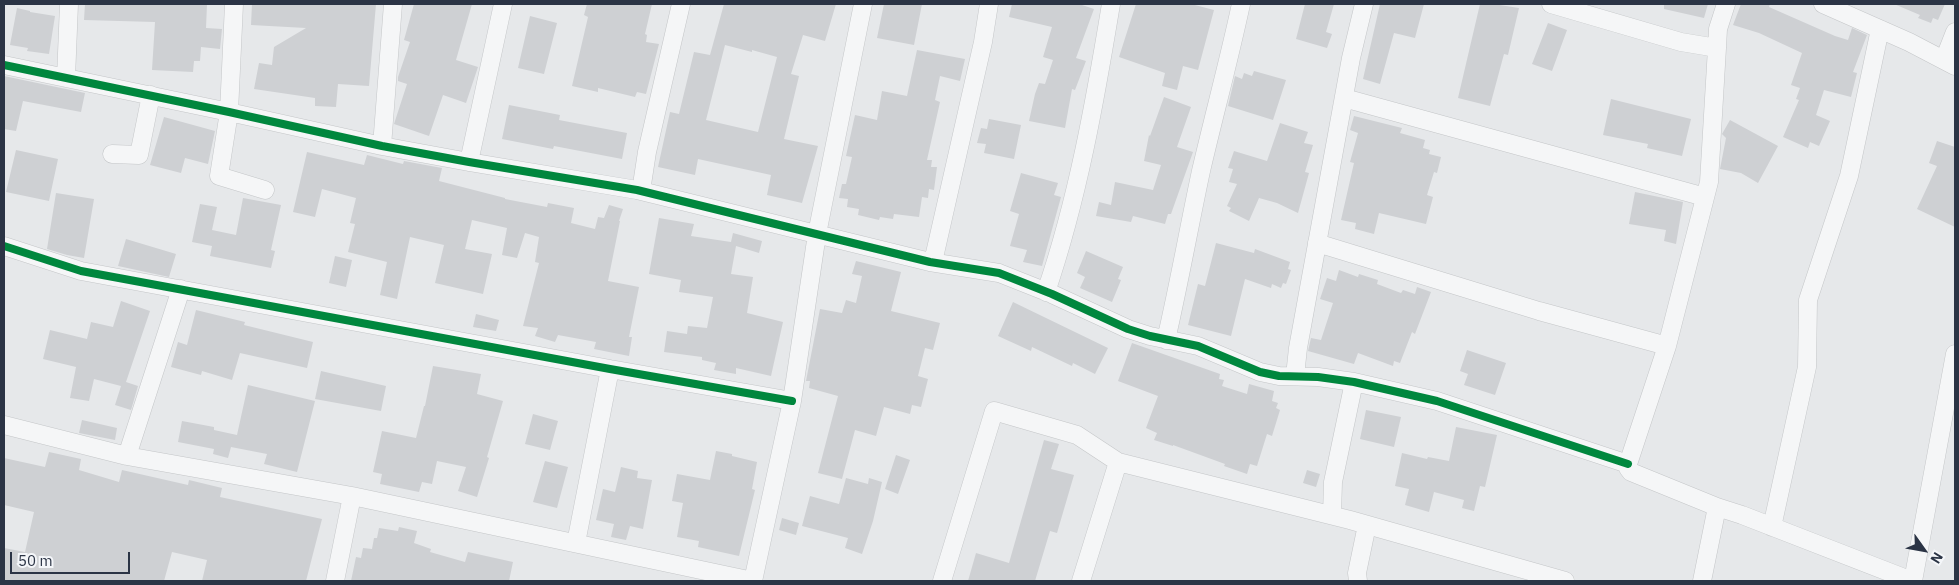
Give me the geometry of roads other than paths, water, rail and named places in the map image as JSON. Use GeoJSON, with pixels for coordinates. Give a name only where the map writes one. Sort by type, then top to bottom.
{"type":"FeatureCollection","features":[{"type":"Feature","properties":{"kind":"street"},"geometry":{"type":"LineString","coordinates":[[66,78],[69,4]]}},
{"type":"Feature","properties":{"kind":"street"},"geometry":{"type":"LineString","coordinates":[[234,4],[229,112],[219,176],[265,190]]}},
{"type":"Feature","properties":{"kind":"street"},"geometry":{"type":"LineString","coordinates":[[382,146],[394,4]]}},
{"type":"Feature","properties":{"kind":"street"},"geometry":{"type":"LineString","coordinates":[[469,162],[503,4]]}},
{"type":"Feature","properties":{"kind":"street"},"geometry":{"type":"LineString","coordinates":[[642,191],[647,152],[681,4]]}},
{"type":"Feature","properties":{"kind":"street"},"geometry":{"type":"LineString","coordinates":[[4,425],[127,456],[352,496],[753,581],[792,401],[817,234],[861,4]]}},
{"type":"Feature","properties":{"kind":"street"},"geometry":{"type":"LineString","coordinates":[[934,262],[981,52],[989,4]]}},
{"type":"Feature","properties":{"kind":"street"},"geometry":{"type":"LineString","coordinates":[[1046,292],[1061,248],[1079,179],[1111,4]]}},
{"type":"Feature","properties":{"kind":"street"},"geometry":{"type":"LineString","coordinates":[[1166,340],[1201,172],[1241,4]]}},
{"type":"Feature","properties":{"kind":"street"},"geometry":{"type":"LineString","coordinates":[[1295,376],[1298,348],[1317,243],[1364,4]]}},
{"type":"Feature","properties":{"kind":"street"},"geometry":{"type":"LineString","coordinates":[[1551,4],[1681,42],[1717,48]]}},
{"type":"Feature","properties":{"kind":"street"},"geometry":{"type":"LineString","coordinates":[[1726,4],[1718,29],[1709,182],[1667,346],[1628,468],[1631,472],[1717,508],[1772,526],[1912,581],[1955,354]]}},
{"type":"Feature","properties":{"kind":"street"},"geometry":{"type":"LineString","coordinates":[[1823,4],[1850,9],[1880,29],[1950,63],[1955,32]]}},
{"type":"Feature","properties":{"kind":"street"},"geometry":{"type":"LineString","coordinates":[[1772,526],[1806,367],[1808,300],[1849,176],[1880,29]]}},
{"type":"Feature","properties":{"kind":"street"},"geometry":{"type":"LineString","coordinates":[[4,65],[382,146],[642,191],[934,262],[1000,273],[1128,329],[1166,340],[1198,346],[1260,372],[1354,382],[1437,401],[1628,464]]}},
{"type":"Feature","properties":{"kind":"street"},"geometry":{"type":"LineString","coordinates":[[112,154],[139,155],[151,95]]}},
{"type":"Feature","properties":{"kind":"street"},"geometry":{"type":"LineString","coordinates":[[1344,98],[1705,197]]}},
{"type":"Feature","properties":{"kind":"street"},"geometry":{"type":"LineString","coordinates":[[1317,243],[1539,312],[1667,346]]}},
{"type":"Feature","properties":{"kind":"street"},"geometry":{"type":"LineString","coordinates":[[4,246],[81,270],[610,369],[792,401]]}},
{"type":"Feature","properties":{"kind":"street"},"geometry":{"type":"LineString","coordinates":[[127,456],[181,289]]}},
{"type":"Feature","properties":{"kind":"street"},"geometry":{"type":"LineString","coordinates":[[576,543],[610,369]]}},
{"type":"Feature","properties":{"kind":"street"},"geometry":{"type":"LineString","coordinates":[[1332,515],[1334,482],[1354,382]]}},
{"type":"Feature","properties":{"kind":"street"},"geometry":{"type":"LineString","coordinates":[[942,581],[994,411],[1077,435],[1118,462],[1332,515],[1565,581]]}},
{"type":"Feature","properties":{"kind":"street"},"geometry":{"type":"LineString","coordinates":[[1081,581],[1118,462]]}},
{"type":"Feature","properties":{"kind":"street"},"geometry":{"type":"LineString","coordinates":[[335,581],[352,496]]}},
{"type":"Feature","properties":{"kind":"street"},"geometry":{"type":"LineString","coordinates":[[1702,581],[1717,508]]}},
{"type":"Feature","properties":{"kind":"street"},"geometry":{"type":"LineString","coordinates":[[1358,581],[1357,573],[1367,525]]}}]}
